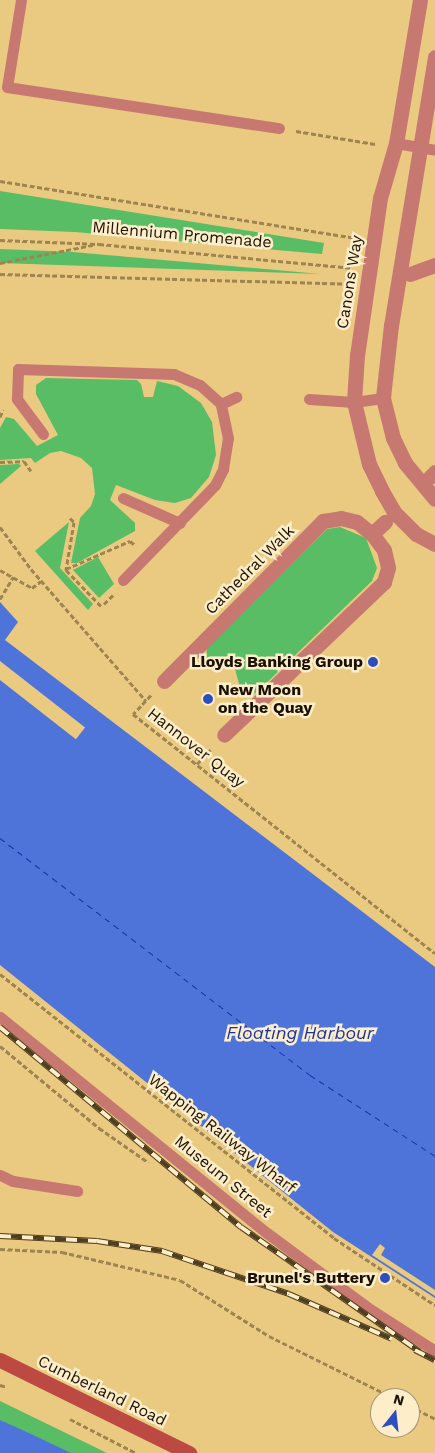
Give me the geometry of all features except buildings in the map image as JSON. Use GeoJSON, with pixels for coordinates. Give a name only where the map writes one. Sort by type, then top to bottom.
{"type":"FeatureCollection","features":[{"type":"Feature","properties":{"kind":"street","name":"Canons Way"},"geometry":{"type":"LineString","coordinates":[[420,0],[396,144],[380,198],[358,347],[354,402],[366,456],[382,491],[394,512],[416,534],[435,544]]}},
{"type":"Feature","properties":{"kind":"street"},"geometry":{"type":"LineString","coordinates":[[435,57],[428,149],[391,325],[383,398],[393,438],[405,463],[435,498]]}},
{"type":"Feature","properties":{"kind":"street"},"geometry":{"type":"LineString","coordinates":[[410,274],[435,265]]}},
{"type":"Feature","properties":{"kind":"street","name":"Cathedral Walk"},"geometry":{"type":"LineString","coordinates":[[164,681],[323,521],[341,518],[357,522],[372,534],[384,550],[388,568],[384,582],[224,735]]}},
{"type":"Feature","properties":{"kind":"street"},"geometry":{"type":"LineString","coordinates":[[372,534],[385,522]]}},
{"type":"Feature","properties":{"kind":"street","name":"Cumberland Road"},"geometry":{"type":"LineString","coordinates":[[0,1360],[189,1453]]}},
{"type":"Feature","properties":{"kind":"lane"},"geometry":{"type":"LineString","coordinates":[[21,0],[7,87],[279,128]]}},
{"type":"Feature","properties":{"kind":"lane"},"geometry":{"type":"LineString","coordinates":[[396,144],[428,149]]}},
{"type":"Feature","properties":{"kind":"lane"},"geometry":{"type":"LineString","coordinates":[[43,434],[17,399],[18,369],[174,374],[200,385],[221,404],[228,428],[223,469],[210,492],[120,585]]}},
{"type":"Feature","properties":{"kind":"lane"},"geometry":{"type":"LineString","coordinates":[[221,404],[236,397]]}},
{"type":"Feature","properties":{"kind":"lane"},"geometry":{"type":"LineString","coordinates":[[309,399],[354,402],[383,398]]}},
{"type":"Feature","properties":{"kind":"lane"},"geometry":{"type":"LineString","coordinates":[[123,498],[180,523]]}},
{"type":"Feature","properties":{"kind":"lane","name":"Museum Street"},"geometry":{"type":"LineString","coordinates":[[0,1017],[267,1233],[367,1307],[435,1351]]}},
{"type":"Feature","properties":{"kind":"lane"},"geometry":{"type":"LineString","coordinates":[[0,1175],[13,1181],[77,1191]]}},
{"type":"Feature","properties":{"kind":"path"},"geometry":{"type":"LineString","coordinates":[[279,128],[374,144]]}},
{"type":"Feature","properties":{"kind":"path"},"geometry":{"type":"LineString","coordinates":[[0,181],[360,239]]}},
{"type":"Feature","properties":{"kind":"path","name":"Millennium Promenade"},"geometry":{"type":"LineString","coordinates":[[0,240],[99,244],[355,268]]}},
{"type":"Feature","properties":{"kind":"path"},"geometry":{"type":"LineString","coordinates":[[0,263],[99,244]]}},
{"type":"Feature","properties":{"kind":"path"},"geometry":{"type":"LineString","coordinates":[[0,274],[353,284]]}},
{"type":"Feature","properties":{"kind":"path"},"geometry":{"type":"LineString","coordinates":[[0,462],[24,461],[30,471]]}},
{"type":"Feature","properties":{"kind":"path"},"geometry":{"type":"LineString","coordinates":[[66,570],[74,522],[70,518]]}},
{"type":"Feature","properties":{"kind":"path","name":"Hannover Quay"},"geometry":{"type":"LineString","coordinates":[[0,527],[41,581],[146,701],[133,714],[435,953]]}},
{"type":"Feature","properties":{"kind":"path"},"geometry":{"type":"LineString","coordinates":[[66,570],[130,540],[146,556]]}},
{"type":"Feature","properties":{"kind":"path"},"geometry":{"type":"LineString","coordinates":[[0,570],[32,588],[41,581]]}},
{"type":"Feature","properties":{"kind":"path"},"geometry":{"type":"LineString","coordinates":[[66,570],[103,605],[120,585]]}},
{"type":"Feature","properties":{"kind":"path"},"geometry":{"type":"LineString","coordinates":[[0,599],[14,577]]}},
{"type":"Feature","properties":{"kind":"path","name":"Wapping Railway Wharf"},"geometry":{"type":"LineString","coordinates":[[0,974],[334,1238],[435,1304]]}},
{"type":"Feature","properties":{"kind":"path"},"geometry":{"type":"LineString","coordinates":[[0,1046],[99,1128],[155,1167]]}},
{"type":"Feature","properties":{"kind":"path"},"geometry":{"type":"LineString","coordinates":[[0,1249],[62,1252],[180,1280],[269,1336],[374,1388]]}},
{"type":"Feature","properties":{"kind":"path"},"geometry":{"type":"LineString","coordinates":[[420,1411],[435,1419]]}},
{"type":"Feature","properties":{"kind":"green space"},"geometry":{"type":"Polygon","coordinates":[[[0,191],[324,243],[322,254],[75,232],[0,229],[0,191]]]}},
{"type":"Feature","properties":{"kind":"green space"},"geometry":{"type":"Polygon","coordinates":[[[0,249],[73,252],[320,274],[0,263],[0,249]]]}},
{"type":"Feature","properties":{"kind":"green space"},"geometry":{"type":"Polygon","coordinates":[[[46,378],[137,380],[141,384],[144,397],[153,397],[157,381],[178,386],[201,403],[212,422],[216,455],[209,477],[191,498],[175,503],[155,500],[116,485],[110,500],[135,523],[135,531],[77,563],[71,563],[80,518],[91,506],[95,494],[92,468],[81,458],[61,451],[50,453],[35,463],[31,458],[0,460],[0,428],[6,417],[14,419],[37,446],[58,435],[36,394],[36,385],[46,378]]]}},
{"type":"Feature","properties":{"kind":"green space"},"geometry":{"type":"Polygon","coordinates":[[[19,464],[21,466],[0,484],[0,465],[19,464]]]}},
{"type":"Feature","properties":{"kind":"green space"},"geometry":{"type":"Polygon","coordinates":[[[69,522],[60,568],[93,604],[88,610],[35,551],[69,522]]]}},
{"type":"Feature","properties":{"kind":"green space"},"geometry":{"type":"Polygon","coordinates":[[[340,527],[366,538],[377,568],[372,581],[257,692],[249,696],[242,695],[235,669],[224,661],[206,658],[207,647],[327,529],[340,527]]]}},
{"type":"Feature","properties":{"kind":"green space"},"geometry":{"type":"Polygon","coordinates":[[[98,557],[114,584],[99,598],[73,570],[98,557]]]}},
{"type":"Feature","properties":{"kind":"green space"},"geometry":{"type":"Polygon","coordinates":[[[0,1401],[107,1453],[11,1453],[0,1448],[0,1401]]]}},
{"type":"Feature","properties":{"kind":"water","name":"Floating Harbour"},"geometry":{"type":"Polygon","coordinates":[[[0,602],[18,622],[5,640],[435,967],[435,1298],[333,1232],[0,965],[0,602]]]}},
{"type":"Feature","properties":{"kind":"water"},"geometry":{"type":"Polygon","coordinates":[[[0,1420],[31,1434],[71,1453],[0,1453],[0,1420]]]}},
{"type":"Feature","properties":{"kind":"pier"},"geometry":{"type":"Polygon","coordinates":[[[0,661],[85,727],[76,739],[0,680],[0,661]]]}},
{"type":"Feature","properties":{"kind":"pier"},"geometry":{"type":"Polygon","coordinates":[[[380,1244],[385,1248],[381,1255],[435,1290],[435,1296],[372,1255],[380,1244]]]}},
{"type":"Feature","properties":{"kind":"ferry route"},"geometry":{"type":"LineString","coordinates":[[0,838],[310,1075],[435,1156]]}},
{"type":"Feature","properties":{"kind":"railway"},"geometry":{"type":"LineString","coordinates":[[0,1027],[241,1227],[420,1352]]}},
{"type":"Feature","properties":{"kind":"railway"},"geometry":{"type":"LineString","coordinates":[[0,1236],[97,1241],[162,1251],[289,1294],[392,1339]]}},
{"type":"Feature","properties":{"kind":"railway"},"geometry":{"type":"LineString","coordinates":[[415,1350],[435,1360]]}},
{"type":"Feature","properties":{"kind":"place","name":"Lloyds Banking Group"},"geometry":{"type":"Point","coordinates":[373,662]}},
{"type":"Feature","properties":{"kind":"place","name":"New Moon on the Quay"},"geometry":{"type":"Point","coordinates":[208,699]}},
{"type":"Feature","properties":{"kind":"place","name":"Brunel's Buttery"},"geometry":{"type":"Point","coordinates":[385,1278]}}]}
